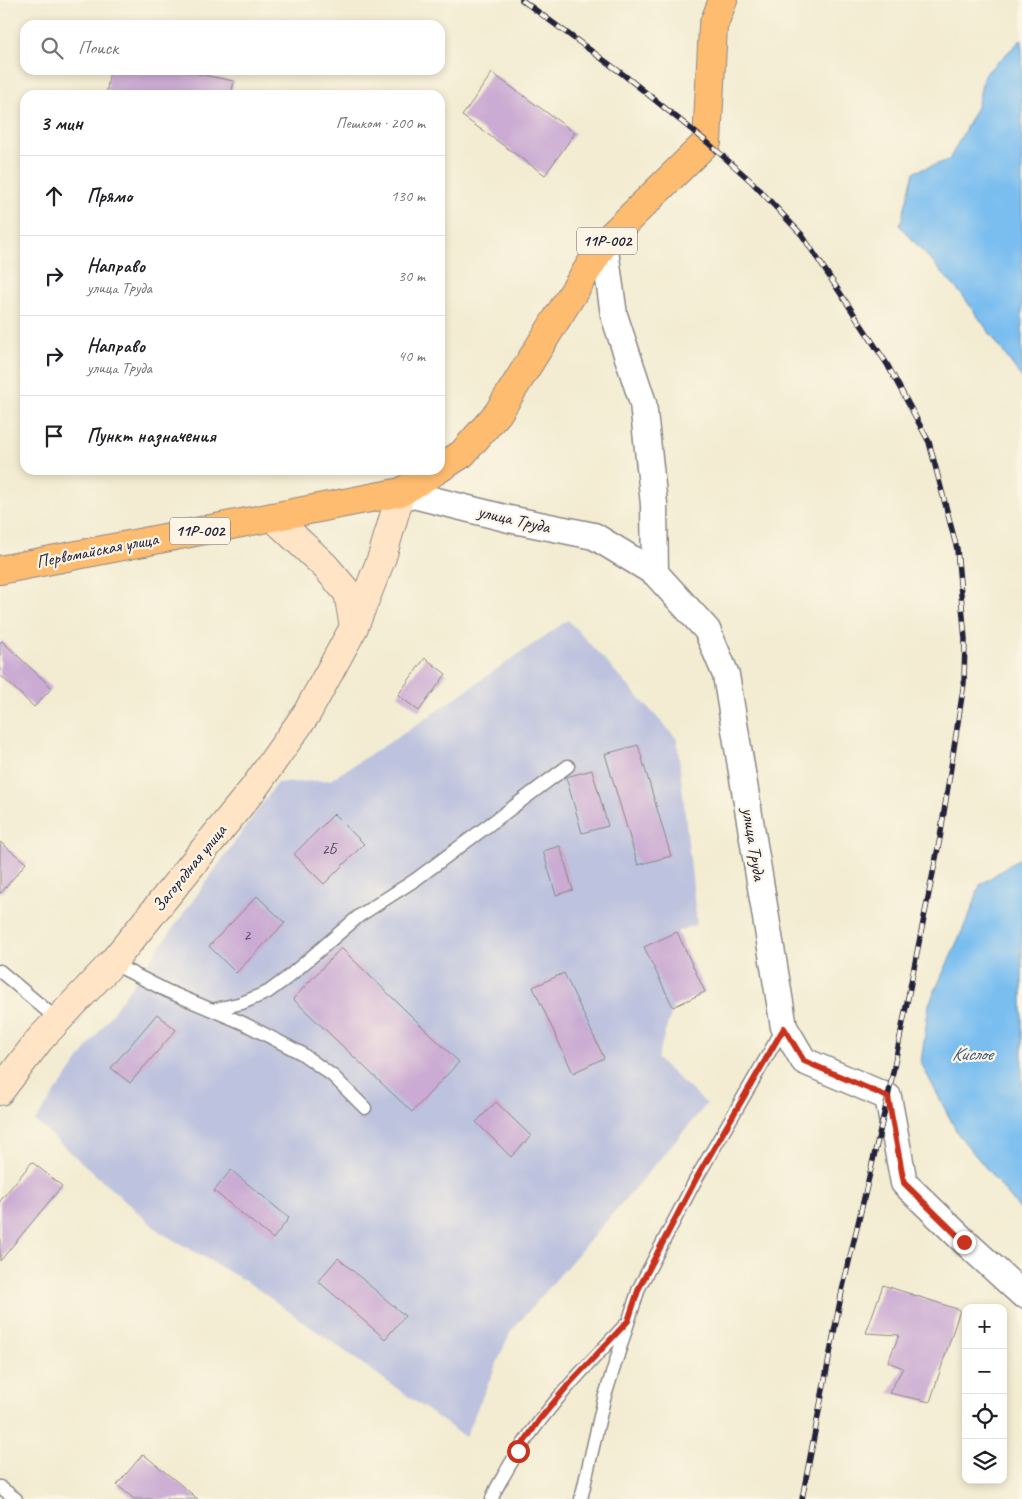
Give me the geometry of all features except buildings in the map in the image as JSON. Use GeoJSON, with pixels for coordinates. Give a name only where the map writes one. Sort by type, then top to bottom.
{"type":"FeatureCollection","features":[{"type":"Feature","properties":{"kind":"main road","name":"11Р-002"},"geometry":{"type":"LineString","coordinates":[[445,465],[462,454],[498,413],[604,244],[707,142],[713,26],[723,0]]}},
{"type":"Feature","properties":{"kind":"main road","name":"11Р-002"},"geometry":{"type":"LineString","coordinates":[[401,492],[429,475]]}},
{"type":"Feature","properties":{"kind":"main road","name":"Первомайская улица"},"geometry":{"type":"LineString","coordinates":[[0,570],[401,492]]}},
{"type":"Feature","properties":{"kind":"street"},"geometry":{"type":"LineString","coordinates":[[604,244],[614,316],[643,403],[654,504],[655,573]]}},
{"type":"Feature","properties":{"kind":"street","name":"улица Труда"},"geometry":{"type":"LineString","coordinates":[[401,492],[509,519],[594,536],[655,573],[707,630],[726,675],[784,1028],[804,1061],[888,1097],[904,1183],[964,1242],[1022,1294]]}},
{"type":"Feature","properties":{"kind":"street","name":"Загородная улица"},"geometry":{"type":"LineString","coordinates":[[0,1091],[40,1039],[112,963],[254,788],[307,713],[354,627],[382,557],[401,492]]}},
{"type":"Feature","properties":{"kind":"street"},"geometry":{"type":"LineString","coordinates":[[273,517],[325,566],[348,593],[354,627]]}},
{"type":"Feature","properties":{"kind":"lane"},"geometry":{"type":"LineString","coordinates":[[212,1010],[242,1003],[268,992],[359,916],[416,880],[568,766]]}},
{"type":"Feature","properties":{"kind":"lane"},"geometry":{"type":"LineString","coordinates":[[112,963],[167,991],[243,1023],[301,1053],[333,1076],[365,1108]]}},
{"type":"Feature","properties":{"kind":"lane"},"geometry":{"type":"LineString","coordinates":[[0,971],[58,1020]]}},
{"type":"Feature","properties":{"kind":"lane"},"geometry":{"type":"LineString","coordinates":[[581,1499],[604,1399],[639,1288],[692,1187],[784,1028]]}},
{"type":"Feature","properties":{"kind":"lane"},"geometry":{"type":"LineString","coordinates":[[492,1499],[518,1451],[540,1419],[570,1383],[628,1321]]}},
{"type":"Feature","properties":{"kind":"lane"},"geometry":{"type":"LineString","coordinates":[[0,1488],[16,1499]]}},
{"type":"Feature","properties":{"kind":"shaded area"},"geometry":{"type":"Polygon","coordinates":[[[568,620],[677,739],[697,924],[677,932],[705,992],[673,1007],[657,1059],[707,1104],[510,1333],[465,1437],[252,1285],[160,1232],[35,1121],[277,783],[330,780],[406,732],[568,620]]]}},
{"type":"Feature","properties":{"kind":"water"},"geometry":{"type":"Polygon","coordinates":[[[1022,39],[1022,378],[963,296],[900,226],[914,172],[949,160],[977,107],[984,75],[1022,39]]]}},
{"type":"Feature","properties":{"kind":"water","name":"Кислое"},"geometry":{"type":"Polygon","coordinates":[[[1022,857],[1022,1212],[958,1134],[921,1063],[929,1004],[972,909],[980,885],[1022,857]]]}},
{"type":"Feature","properties":{"kind":"railway"},"geometry":{"type":"LineString","coordinates":[[522,0],[624,75],[707,142],[752,182],[802,235],[887,364],[929,442],[957,549],[965,639],[964,683],[940,838],[888,1097],[842,1291],[802,1499]]}},
{"type":"Feature","properties":{"kind":"route"},"geometry":{"type":"LineString","coordinates":[[518,1451],[540,1419],[570,1383],[628,1321],[639,1288],[696,1179],[784,1028],[804,1061],[888,1097],[904,1183],[964,1242]]}}]}
